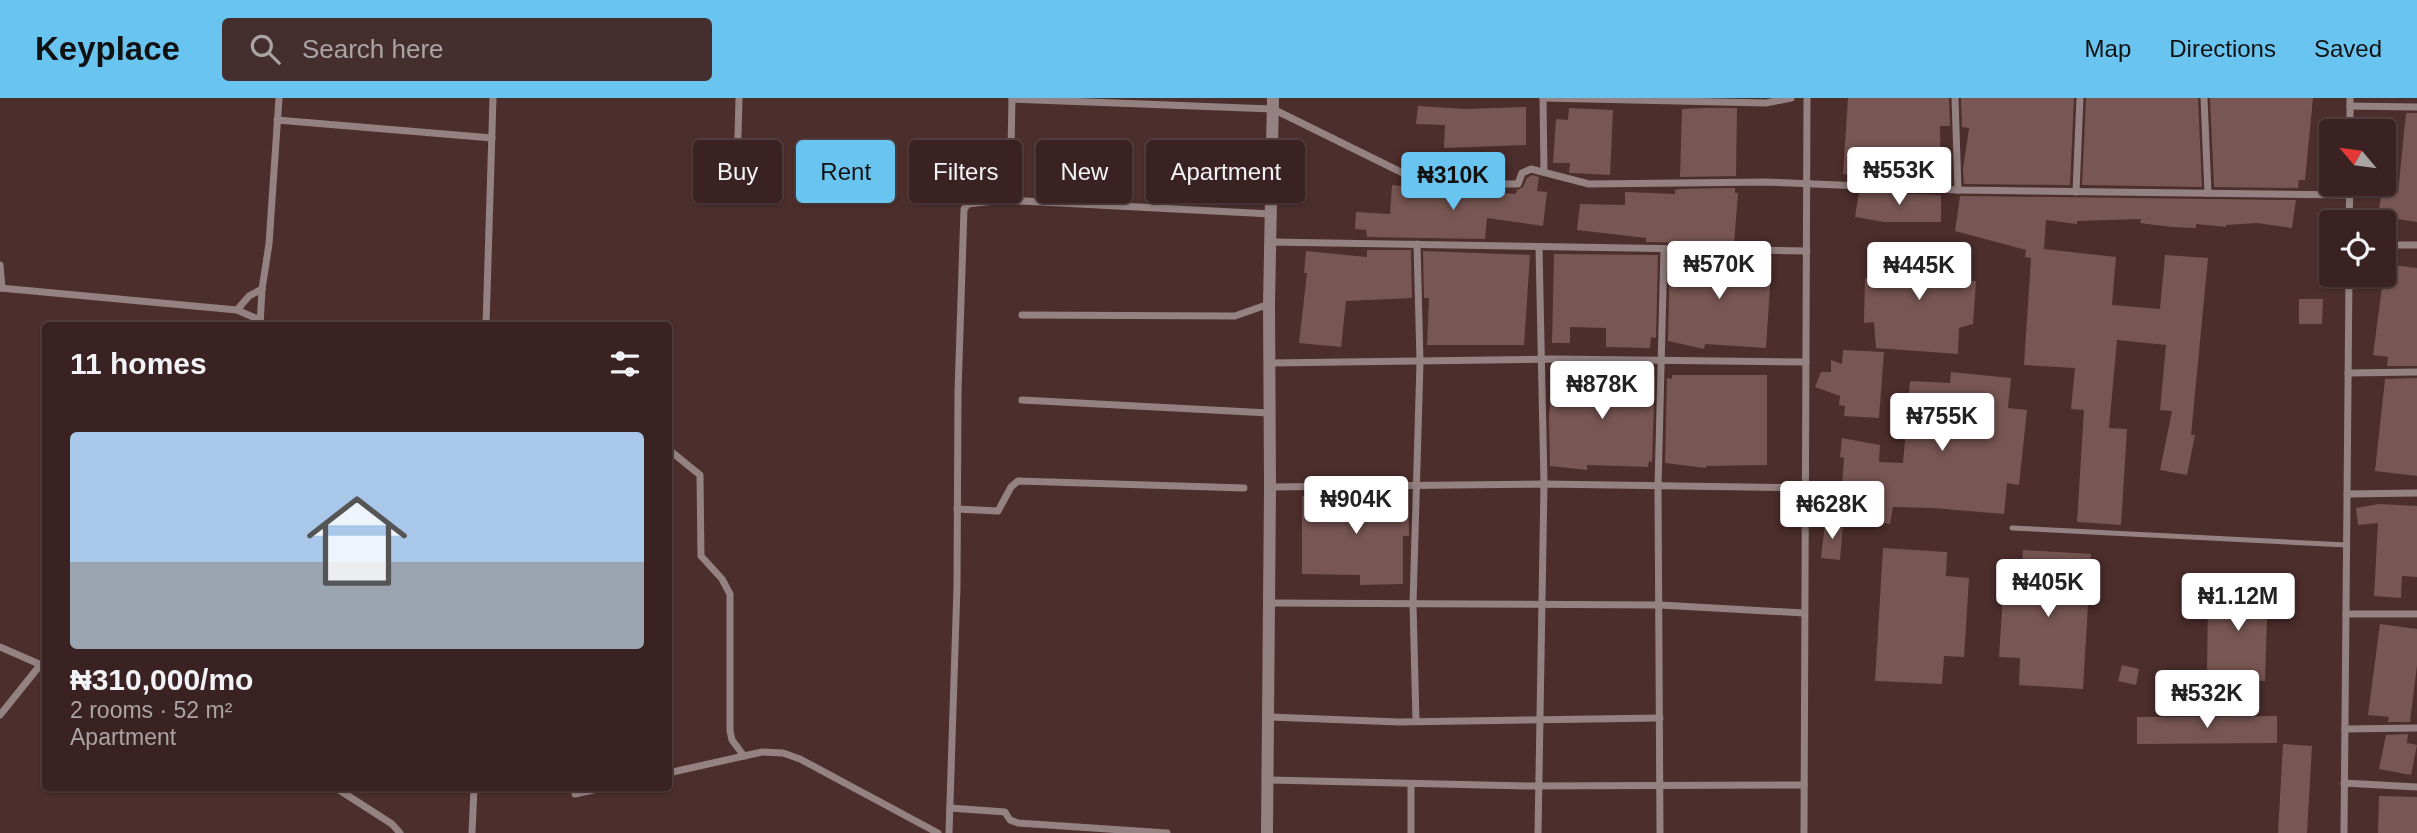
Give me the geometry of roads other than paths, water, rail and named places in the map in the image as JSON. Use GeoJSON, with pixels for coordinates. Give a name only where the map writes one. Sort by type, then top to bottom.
{"type":"FeatureCollection","features":[{"type":"Feature","properties":{"kind":"street"},"geometry":{"type":"LineString","coordinates":[[260,322],[269,244],[279,98]]}},
{"type":"Feature","properties":{"kind":"street"},"geometry":{"type":"LineString","coordinates":[[486,322],[493,98]]}},
{"type":"Feature","properties":{"kind":"street"},"geometry":{"type":"LineString","coordinates":[[738,140],[739,98]]}},
{"type":"Feature","properties":{"kind":"street"},"geometry":{"type":"LineString","coordinates":[[1544,172],[1543,98],[1766,103],[1791,98]]}},
{"type":"Feature","properties":{"kind":"street"},"geometry":{"type":"LineString","coordinates":[[1804,833],[1807,98]]}},
{"type":"Feature","properties":{"kind":"street"},"geometry":{"type":"LineString","coordinates":[[1955,98],[1958,191]]}},
{"type":"Feature","properties":{"kind":"street"},"geometry":{"type":"LineString","coordinates":[[2077,192],[2080,98]]}},
{"type":"Feature","properties":{"kind":"street"},"geometry":{"type":"LineString","coordinates":[[2204,98],[2208,193]]}},
{"type":"Feature","properties":{"kind":"street"},"geometry":{"type":"LineString","coordinates":[[1011,140],[1012,99],[1273,103],[1413,178],[1436,184],[1518,184],[1522,173],[1531,169],[1589,184],[1765,182],[1958,191],[2319,195]]}},
{"type":"Feature","properties":{"kind":"street"},"geometry":{"type":"LineString","coordinates":[[2350,102],[2417,107]]}},
{"type":"Feature","properties":{"kind":"street"},"geometry":{"type":"LineString","coordinates":[[1267,833],[1269,304],[1273,103]]}},
{"type":"Feature","properties":{"kind":"street"},"geometry":{"type":"LineString","coordinates":[[278,120],[492,138]]}},
{"type":"Feature","properties":{"kind":"street"},"geometry":{"type":"LineString","coordinates":[[1022,201],[1271,214]]}},
{"type":"Feature","properties":{"kind":"street"},"geometry":{"type":"LineString","coordinates":[[949,833],[964,209],[968,204],[978,203]]}},
{"type":"Feature","properties":{"kind":"street"},"geometry":{"type":"LineString","coordinates":[[1270,242],[1807,251]]}},
{"type":"Feature","properties":{"kind":"street"},"geometry":{"type":"LineString","coordinates":[[1416,721],[1413,604],[1420,362],[1417,244]]}},
{"type":"Feature","properties":{"kind":"street"},"geometry":{"type":"LineString","coordinates":[[2396,245],[2417,245]]}},
{"type":"Feature","properties":{"kind":"street"},"geometry":{"type":"LineString","coordinates":[[1538,247],[1544,484],[1538,833]]}},
{"type":"Feature","properties":{"kind":"street"},"geometry":{"type":"LineString","coordinates":[[1660,833],[1658,486],[1664,249]]}},
{"type":"Feature","properties":{"kind":"street"},"geometry":{"type":"LineString","coordinates":[[0,265],[1,288],[237,310],[258,322]]}},
{"type":"Feature","properties":{"kind":"street"},"geometry":{"type":"LineString","coordinates":[[2344,833],[2349,287]]}},
{"type":"Feature","properties":{"kind":"street"},"geometry":{"type":"LineString","coordinates":[[237,310],[249,296],[262,289]]}},
{"type":"Feature","properties":{"kind":"street"},"geometry":{"type":"LineString","coordinates":[[1022,315],[1234,316],[1269,304]]}},
{"type":"Feature","properties":{"kind":"street"},"geometry":{"type":"LineString","coordinates":[[1270,363],[1540,360],[1806,362]]}},
{"type":"Feature","properties":{"kind":"street"},"geometry":{"type":"LineString","coordinates":[[2348,373],[2417,372]]}},
{"type":"Feature","properties":{"kind":"street"},"geometry":{"type":"LineString","coordinates":[[1022,401],[1269,413]]}},
{"type":"Feature","properties":{"kind":"street"},"geometry":{"type":"LineString","coordinates":[[672,452],[700,475],[701,556],[722,579],[730,594],[730,731],[732,740],[744,755]]}},
{"type":"Feature","properties":{"kind":"street"},"geometry":{"type":"LineString","coordinates":[[957,509],[998,511],[1011,486],[1018,481],[1244,488]]}},
{"type":"Feature","properties":{"kind":"street"},"geometry":{"type":"LineString","coordinates":[[1270,487],[1544,484],[1806,488]]}},
{"type":"Feature","properties":{"kind":"street"},"geometry":{"type":"LineString","coordinates":[[2347,494],[2417,493]]}},
{"type":"Feature","properties":{"kind":"street"},"geometry":{"type":"LineString","coordinates":[[1268,603],[1660,604],[1804,613]]}},
{"type":"Feature","properties":{"kind":"street"},"geometry":{"type":"LineString","coordinates":[[2346,614],[2417,614]]}},
{"type":"Feature","properties":{"kind":"street"},"geometry":{"type":"LineString","coordinates":[[0,647],[42,665]]}},
{"type":"Feature","properties":{"kind":"street"},"geometry":{"type":"LineString","coordinates":[[0,715],[42,666]]}},
{"type":"Feature","properties":{"kind":"street"},"geometry":{"type":"LineString","coordinates":[[1267,717],[1416,721],[1594,721],[1660,718]]}},
{"type":"Feature","properties":{"kind":"street"},"geometry":{"type":"LineString","coordinates":[[2344,729],[2417,728]]}},
{"type":"Feature","properties":{"kind":"street"},"geometry":{"type":"LineString","coordinates":[[672,772],[762,751],[783,753],[800,759],[938,833]]}},
{"type":"Feature","properties":{"kind":"street"},"geometry":{"type":"LineString","coordinates":[[1267,780],[1537,786],[1804,785]]}},
{"type":"Feature","properties":{"kind":"street"},"geometry":{"type":"LineString","coordinates":[[2344,783],[2417,787]]}},
{"type":"Feature","properties":{"kind":"street"},"geometry":{"type":"LineString","coordinates":[[1411,784],[1411,833]]}},
{"type":"Feature","properties":{"kind":"street"},"geometry":{"type":"LineString","coordinates":[[341,791],[392,824],[400,833]]}},
{"type":"Feature","properties":{"kind":"street"},"geometry":{"type":"LineString","coordinates":[[472,833],[474,791]]}},
{"type":"Feature","properties":{"kind":"street"},"geometry":{"type":"LineString","coordinates":[[575,794],[588,791]]}},
{"type":"Feature","properties":{"kind":"street"},"geometry":{"type":"LineString","coordinates":[[950,808],[1005,813],[1010,820],[1018,823],[1167,833]]}},
{"type":"Feature","properties":{"kind":"lane"},"geometry":{"type":"LineString","coordinates":[[2012,528],[2347,545]]}}]}
